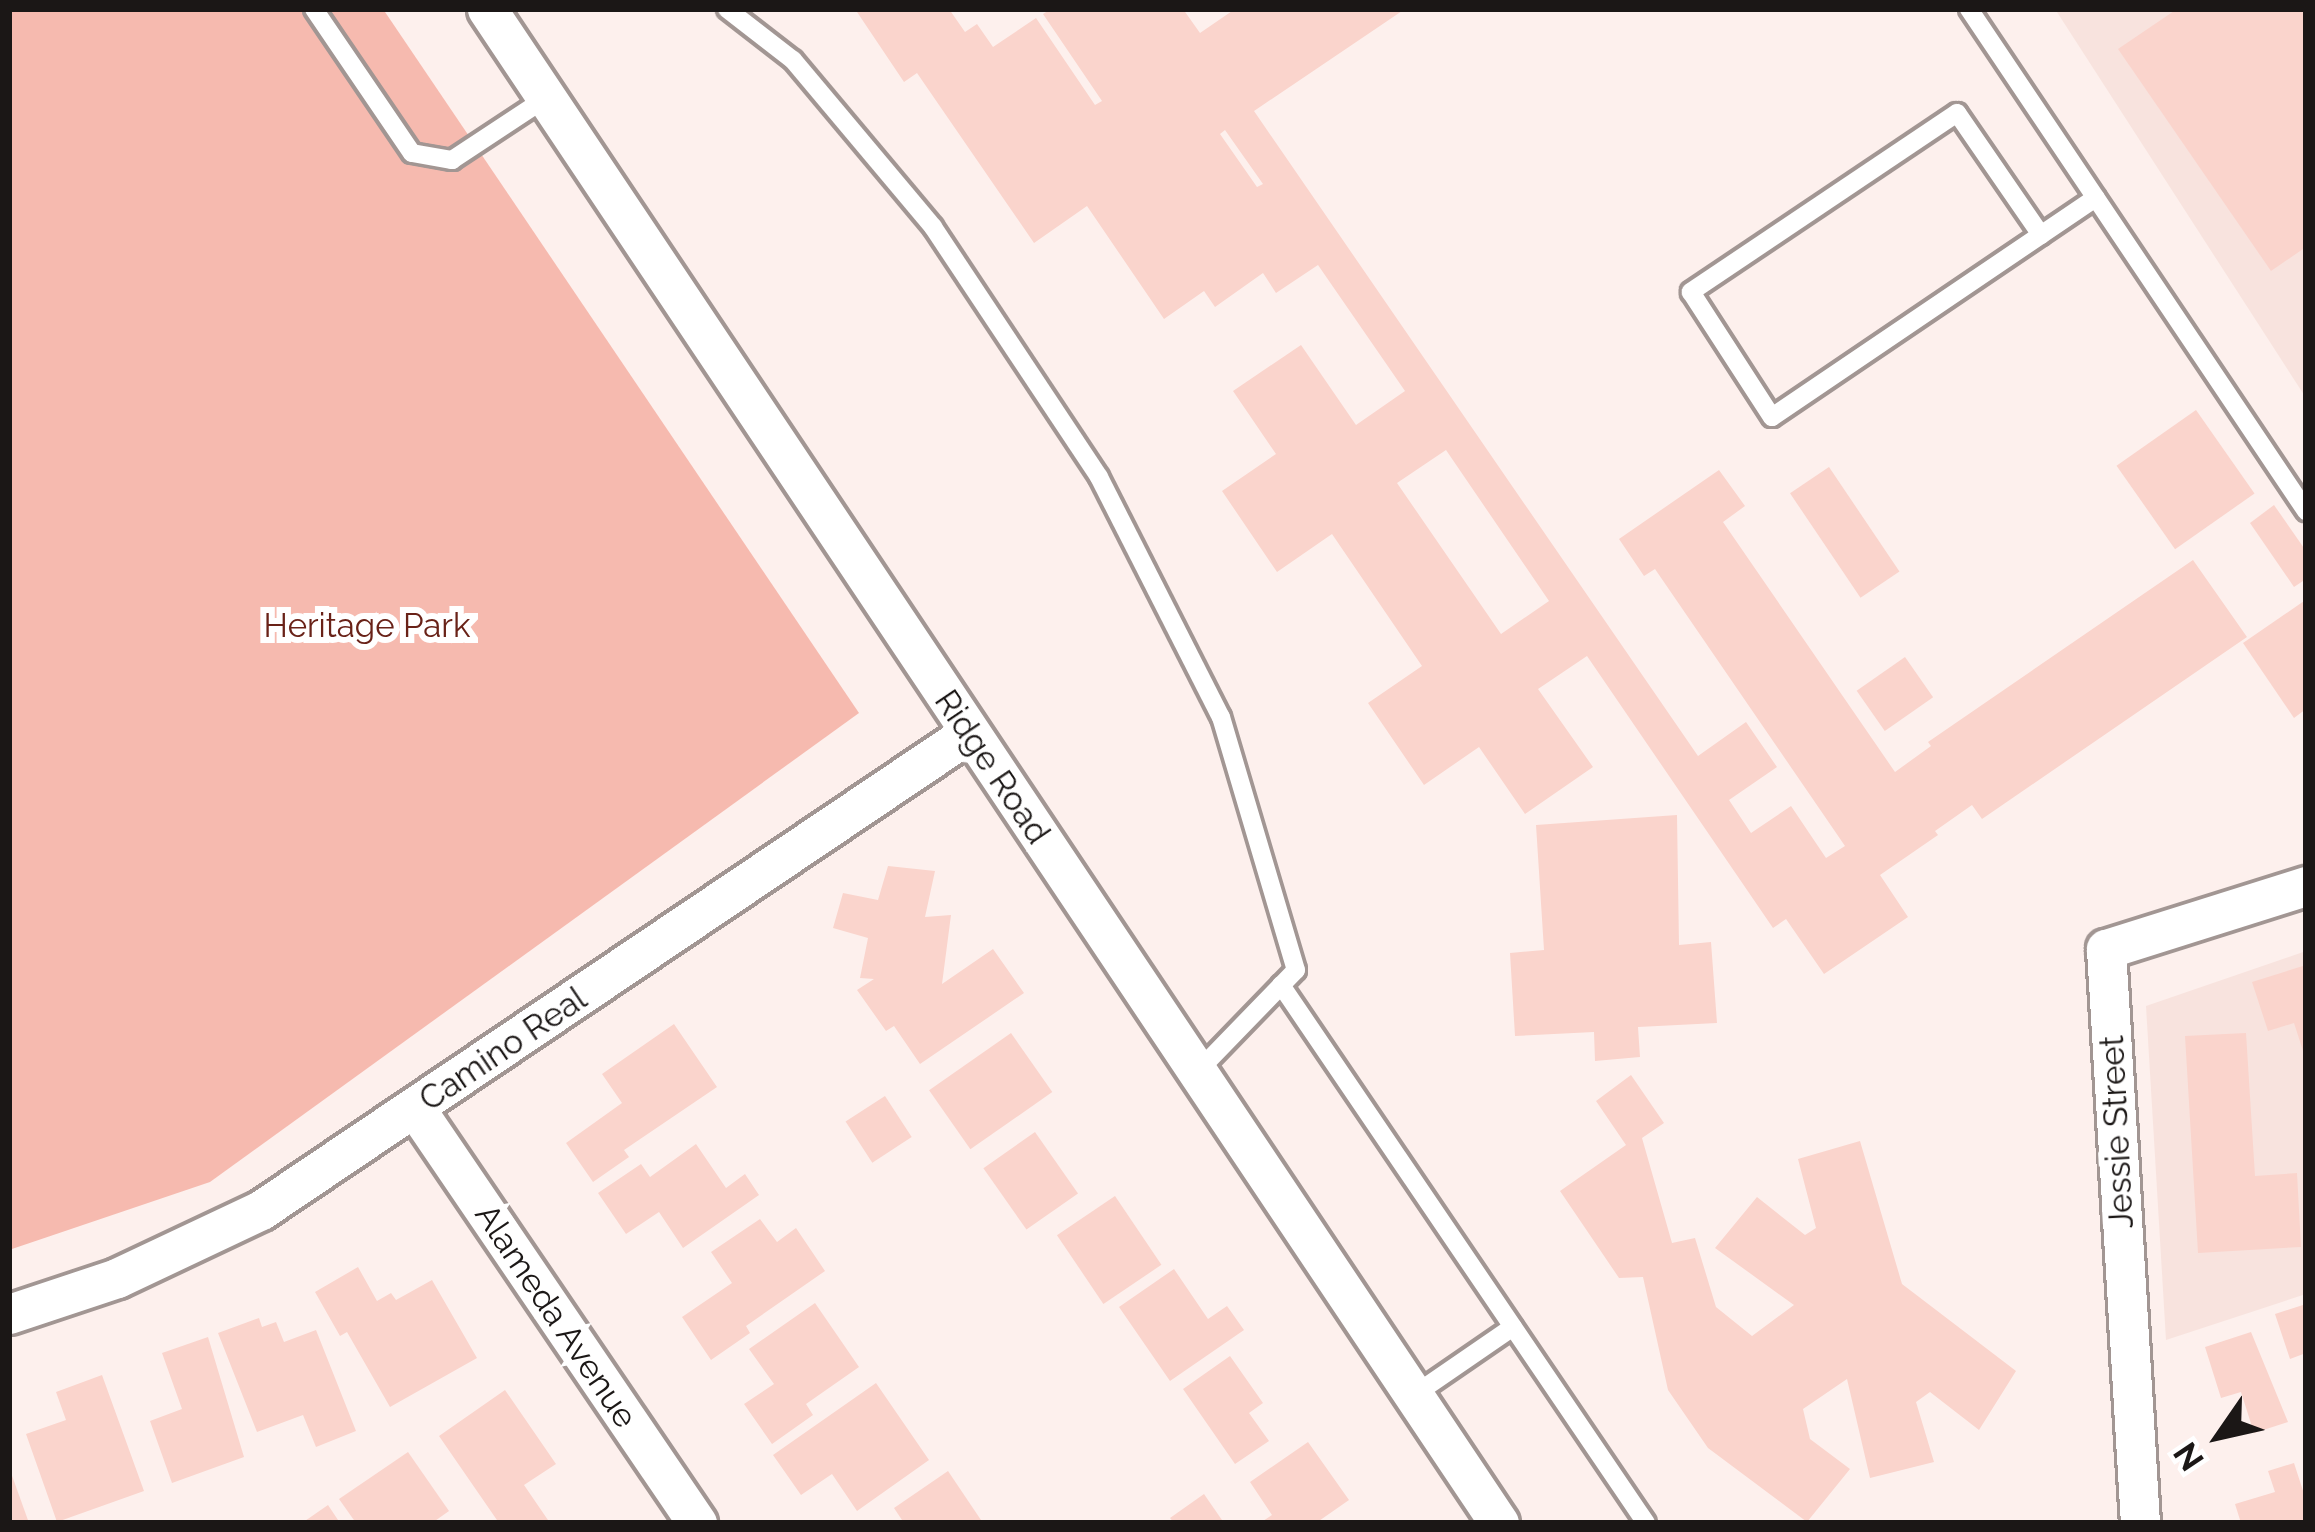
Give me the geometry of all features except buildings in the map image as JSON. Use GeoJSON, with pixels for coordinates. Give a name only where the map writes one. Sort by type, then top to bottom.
{"type":"FeatureCollection","features":[{"type":"Feature","properties":{"kind":"street","name":"Ridge Road"},"geometry":{"type":"LineString","coordinates":[[487,9],[1499,1523]]}},
{"type":"Feature","properties":{"kind":"street","name":"Camino Real"},"geometry":{"type":"LineString","coordinates":[[9,1313],[117,1278],[261,1210],[969,733]]}},
{"type":"Feature","properties":{"kind":"street","name":"Jessie Street"},"geometry":{"type":"LineString","coordinates":[[2140,1523],[2107,949],[2306,886]]}},
{"type":"Feature","properties":{"kind":"street","name":"Alameda Avenue"},"geometry":{"type":"LineString","coordinates":[[415,1108],[697,1523]]}},
{"type":"Feature","properties":{"kind":"lane"},"geometry":{"type":"LineString","coordinates":[[314,9],[412,153],[452,160],[546,98]]}},
{"type":"Feature","properties":{"kind":"lane"},"geometry":{"type":"LineString","coordinates":[[727,9],[793,60],[933,227],[1100,477],[1221,717],[1296,970],[1198,1071]]}},
{"type":"Feature","properties":{"kind":"lane"},"geometry":{"type":"LineString","coordinates":[[1969,9],[2306,511]]}},
{"type":"Feature","properties":{"kind":"lane"},"geometry":{"type":"LineString","coordinates":[[2041,235],[1957,113],[1691,292],[1772,417],[2096,198]]}},
{"type":"Feature","properties":{"kind":"lane"},"geometry":{"type":"LineString","coordinates":[[1281,986],[1646,1523]]}},
{"type":"Feature","properties":{"kind":"lane"},"geometry":{"type":"LineString","coordinates":[[1414,1395],[1513,1327]]}},
{"type":"Feature","properties":{"kind":"shaded area"},"geometry":{"type":"Polygon","coordinates":[[[2055,9],[2306,9],[2306,398],[2055,9]]]}},
{"type":"Feature","properties":{"kind":"shaded area"},"geometry":{"type":"Polygon","coordinates":[[[2306,951],[2306,1294],[2166,1340],[2146,1006],[2306,951]]]}},
{"type":"Feature","properties":{"kind":"green space","name":"Heritage Park"},"geometry":{"type":"Polygon","coordinates":[[[9,9],[383,9],[859,713],[210,1182],[9,1250],[9,9]]]}}]}
